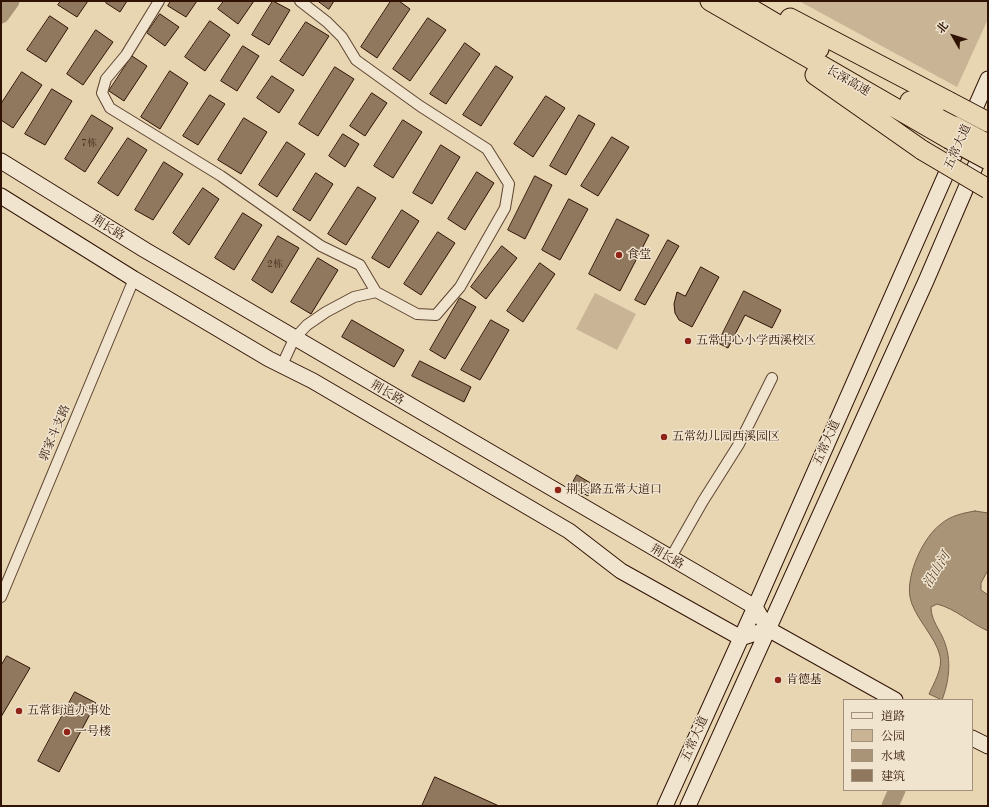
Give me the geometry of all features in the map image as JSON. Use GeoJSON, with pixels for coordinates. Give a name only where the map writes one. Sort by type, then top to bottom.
{"type":"FeatureCollection","features":[{"type":"Feature","properties":{"kind":"highway"},"geometry":{"type":"LineString","coordinates":[[756,1],[988,122]]}},
{"type":"Feature","properties":{"kind":"highway"},"geometry":{"type":"LineString","coordinates":[[724,4],[922,150],[988,189]]}},
{"type":"Feature","properties":{"kind":"highway","name":"长深高速"},"geometry":{"type":"LineString","coordinates":[[724,4],[852,70],[951,132],[988,160]]}},
{"type":"Feature","properties":{"kind":"highway","name":"长深高速"},"geometry":{"type":"LineString","coordinates":[[951,132],[988,144]]}},
{"type":"Feature","properties":{"kind":"main road","name":"五常大道"},"geometry":{"type":"LineString","coordinates":[[664,806],[755,607],[988,79]]}},
{"type":"Feature","properties":{"kind":"main road","name":"五常大道"},"geometry":{"type":"LineString","coordinates":[[688,806],[926,281],[988,137]]}},
{"type":"Feature","properties":{"kind":"main road","name":"荆长路"},"geometry":{"type":"LineString","coordinates":[[1,161],[144,250],[294,339],[670,559],[755,607],[768,629]]}},
{"type":"Feature","properties":{"kind":"main road"},"geometry":{"type":"LineString","coordinates":[[1,196],[134,279],[282,365],[313,381],[569,531],[621,571],[741,638],[768,629],[893,699]]}},
{"type":"Feature","properties":{"kind":"main road"},"geometry":{"type":"LineString","coordinates":[[973,738],[988,746]]}},
{"type":"Feature","properties":{"kind":"street"},"geometry":{"type":"LineString","coordinates":[[159,1],[126,55],[106,79],[102,93],[110,108],[221,176],[321,246],[360,265],[376,292],[417,314],[436,315],[460,287],[505,208],[509,184],[487,149],[420,106],[356,60],[342,37],[327,22],[300,1]]}},
{"type":"Feature","properties":{"kind":"street","name":"郭家斗支路"},"geometry":{"type":"LineString","coordinates":[[1,597],[134,279]]}},
{"type":"Feature","properties":{"kind":"street"},"geometry":{"type":"LineString","coordinates":[[282,365],[294,339],[307,325],[326,312],[354,297],[376,292]]}},
{"type":"Feature","properties":{"kind":"street"},"geometry":{"type":"LineString","coordinates":[[670,559],[703,501],[739,444],[772,378]]}},
{"type":"Feature","properties":{"kind":"green space"},"geometry":{"type":"Polygon","coordinates":[[[799,1],[988,1],[988,19],[957,87],[799,1]]]}},
{"type":"Feature","properties":{"kind":"green space"},"geometry":{"type":"Polygon","coordinates":[[[595,293],[636,314],[617,350],[576,329],[595,293]]]}},
{"type":"Feature","properties":{"kind":"water"},"geometry":{"type":"Polygon","coordinates":[[[975,511],[988,513],[988,570],[981,583],[981,590],[988,595],[988,631],[944,606],[937,604],[931,607],[933,618],[942,636],[949,660],[947,684],[942,699],[940,699],[929,694],[939,670],[941,661],[940,656],[934,641],[915,612],[910,597],[909,588],[917,557],[928,538],[934,530],[945,521],[961,514],[975,511]]]}},
{"type":"Feature","properties":{"kind":"building"},"geometry":{"type":"Polygon","coordinates":[[[61,1],[88,1],[77,17],[58,5],[61,1]]]}},
{"type":"Feature","properties":{"kind":"building"},"geometry":{"type":"Polygon","coordinates":[[[107,1],[127,1],[120,12],[106,3],[107,1]]]}},
{"type":"Feature","properties":{"kind":"building"},"geometry":{"type":"Polygon","coordinates":[[[171,1],[197,1],[186,17],[168,6],[171,1]]]}},
{"type":"Feature","properties":{"kind":"building"},"geometry":{"type":"Polygon","coordinates":[[[224,1],[254,1],[238,24],[218,9],[224,1]]]}},
{"type":"Feature","properties":{"kind":"building"},"geometry":{"type":"Polygon","coordinates":[[[273,1],[290,10],[269,45],[252,35],[273,1]]]}},
{"type":"Feature","properties":{"kind":"building"},"geometry":{"type":"Polygon","coordinates":[[[318,1],[334,1],[329,9],[318,1]]]}},
{"type":"Feature","properties":{"kind":"building"},"geometry":{"type":"Polygon","coordinates":[[[391,1],[399,1],[410,9],[377,58],[361,47],[391,1]]]}},
{"type":"Feature","properties":{"kind":"building"},"geometry":{"type":"Polygon","coordinates":[[[160,14],[179,27],[165,46],[147,33],[160,14]]]}},
{"type":"Feature","properties":{"kind":"building"},"geometry":{"type":"Polygon","coordinates":[[[50,16],[68,28],[46,62],[27,50],[50,16]]]}},
{"type":"Feature","properties":{"kind":"building"},"geometry":{"type":"Polygon","coordinates":[[[428,18],[446,30],[410,81],[393,69],[428,18]]]}},
{"type":"Feature","properties":{"kind":"building"},"geometry":{"type":"Polygon","coordinates":[[[210,21],[230,35],[205,71],[185,57],[210,21]]]}},
{"type":"Feature","properties":{"kind":"building"},"geometry":{"type":"Polygon","coordinates":[[[306,22],[329,36],[303,76],[280,61],[306,22]]]}},
{"type":"Feature","properties":{"kind":"building"},"geometry":{"type":"Polygon","coordinates":[[[96,30],[113,42],[83,85],[67,74],[96,30]]]}},
{"type":"Feature","properties":{"kind":"building"},"geometry":{"type":"Polygon","coordinates":[[[465,43],[480,54],[446,104],[430,94],[465,43]]]}},
{"type":"Feature","properties":{"kind":"building"},"geometry":{"type":"Polygon","coordinates":[[[243,46],[259,56],[237,91],[221,81],[243,46]]]}},
{"type":"Feature","properties":{"kind":"building"},"geometry":{"type":"Polygon","coordinates":[[[132,56],[147,66],[124,101],[109,91],[132,56]]]}},
{"type":"Feature","properties":{"kind":"building"},"geometry":{"type":"Polygon","coordinates":[[[496,66],[513,77],[481,126],[463,115],[496,66]]]}},
{"type":"Feature","properties":{"kind":"building"},"geometry":{"type":"Polygon","coordinates":[[[335,67],[354,79],[318,136],[299,124],[335,67]]]}},
{"type":"Feature","properties":{"kind":"building"},"geometry":{"type":"Polygon","coordinates":[[[170,71],[188,83],[160,129],[141,117],[170,71]]]}},
{"type":"Feature","properties":{"kind":"building"},"geometry":{"type":"Polygon","coordinates":[[[22,72],[42,85],[13,128],[1,120],[1,104],[22,72]]]}},
{"type":"Feature","properties":{"kind":"building"},"geometry":{"type":"Polygon","coordinates":[[[272,76],[294,90],[279,113],[257,98],[272,76]]]}},
{"type":"Feature","properties":{"kind":"building"},"geometry":{"type":"Polygon","coordinates":[[[52,89],[72,101],[45,145],[25,134],[52,89]]]}},
{"type":"Feature","properties":{"kind":"building"},"geometry":{"type":"Polygon","coordinates":[[[372,93],[387,103],[365,136],[350,126],[372,93]]]}},
{"type":"Feature","properties":{"kind":"building"},"geometry":{"type":"Polygon","coordinates":[[[210,95],[225,104],[198,145],[183,136],[210,95]]]}},
{"type":"Feature","properties":{"kind":"building"},"geometry":{"type":"Polygon","coordinates":[[[546,96],[565,108],[533,157],[514,144],[546,96]]]}},
{"type":"Feature","properties":{"kind":"building"},"geometry":{"type":"Polygon","coordinates":[[[92,115],[113,128],[85,172],[65,159],[92,115]]]}},
{"type":"Feature","properties":{"kind":"building"},"geometry":{"type":"Polygon","coordinates":[[[579,115],[595,124],[566,175],[550,166],[579,115]]]}},
{"type":"Feature","properties":{"kind":"building"},"geometry":{"type":"Polygon","coordinates":[[[244,118],[267,132],[241,174],[218,160],[244,118]]]}},
{"type":"Feature","properties":{"kind":"building"},"geometry":{"type":"Polygon","coordinates":[[[403,120],[422,132],[393,178],[374,166],[403,120]]]}},
{"type":"Feature","properties":{"kind":"building"},"geometry":{"type":"Polygon","coordinates":[[[343,134],[359,144],[345,167],[329,156],[343,134]]]}},
{"type":"Feature","properties":{"kind":"building"},"geometry":{"type":"Polygon","coordinates":[[[612,137],[629,147],[598,196],[581,186],[612,137]]]}},
{"type":"Feature","properties":{"kind":"building"},"geometry":{"type":"Polygon","coordinates":[[[128,138],[147,150],[118,196],[98,183],[128,138]]]}},
{"type":"Feature","properties":{"kind":"building"},"geometry":{"type":"Polygon","coordinates":[[[287,142],[305,154],[277,197],[259,185],[287,142]]]}},
{"type":"Feature","properties":{"kind":"building"},"geometry":{"type":"Polygon","coordinates":[[[441,145],[460,157],[432,204],[413,193],[441,145]]]}},
{"type":"Feature","properties":{"kind":"building"},"geometry":{"type":"Polygon","coordinates":[[[164,162],[183,174],[153,220],[135,210],[164,162]]]}},
{"type":"Feature","properties":{"kind":"building"},"geometry":{"type":"Polygon","coordinates":[[[477,172],[494,183],[465,230],[448,219],[477,172]]]}},
{"type":"Feature","properties":{"kind":"building"},"geometry":{"type":"Polygon","coordinates":[[[316,173],[333,184],[310,221],[293,210],[316,173]]]}},
{"type":"Feature","properties":{"kind":"building"},"geometry":{"type":"Polygon","coordinates":[[[535,176],[552,185],[525,239],[508,230],[535,176]]]}},
{"type":"Feature","properties":{"kind":"building"},"geometry":{"type":"Polygon","coordinates":[[[358,187],[376,198],[346,245],[328,234],[358,187]]]}},
{"type":"Feature","properties":{"kind":"building"},"geometry":{"type":"Polygon","coordinates":[[[203,188],[219,199],[189,245],[173,233],[203,188]]]}},
{"type":"Feature","properties":{"kind":"building"},"geometry":{"type":"Polygon","coordinates":[[[569,199],[588,209],[560,260],[542,250],[569,199]]]}},
{"type":"Feature","properties":{"kind":"building"},"geometry":{"type":"Polygon","coordinates":[[[402,210],[419,221],[389,268],[372,258],[402,210]]]}},
{"type":"Feature","properties":{"kind":"building"},"geometry":{"type":"Polygon","coordinates":[[[243,213],[262,225],[234,270],[215,258],[243,213]]]}},
{"type":"Feature","properties":{"kind":"building","name":"食堂"},"geometry":{"type":"Polygon","coordinates":[[[617,219],[649,235],[620,291],[589,274],[617,219]]]}},
{"type":"Feature","properties":{"kind":"building"},"geometry":{"type":"Polygon","coordinates":[[[438,232],[455,243],[421,295],[404,284],[438,232]]]}},
{"type":"Feature","properties":{"kind":"building"},"geometry":{"type":"Polygon","coordinates":[[[278,236],[299,248],[272,293],[252,280],[278,236]]]}},
{"type":"Feature","properties":{"kind":"building"},"geometry":{"type":"Polygon","coordinates":[[[668,240],[679,246],[645,305],[635,300],[668,240]]]}},
{"type":"Feature","properties":{"kind":"building"},"geometry":{"type":"Polygon","coordinates":[[[502,246],[517,258],[486,299],[471,287],[502,246]]]}},
{"type":"Feature","properties":{"kind":"building"},"geometry":{"type":"Polygon","coordinates":[[[318,258],[338,270],[311,314],[291,302],[318,258]]]}},
{"type":"Feature","properties":{"kind":"building"},"geometry":{"type":"Polygon","coordinates":[[[540,263],[555,274],[523,322],[507,311],[540,263]]]}},
{"type":"Feature","properties":{"kind":"building"},"geometry":{"type":"Polygon","coordinates":[[[701,267],[719,277],[692,327],[679,320],[675,313],[674,304],[677,292],[685,296],[701,267]]]}},
{"type":"Feature","properties":{"kind":"building"},"geometry":{"type":"Polygon","coordinates":[[[744,291],[781,310],[772,328],[745,315],[728,348],[718,343],[744,291]]]}},
{"type":"Feature","properties":{"kind":"building"},"geometry":{"type":"Polygon","coordinates":[[[460,298],[476,307],[445,359],[430,350],[460,298]]]}},
{"type":"Feature","properties":{"kind":"building"},"geometry":{"type":"Polygon","coordinates":[[[352,320],[404,350],[394,367],[342,337],[352,320]]]}},
{"type":"Feature","properties":{"kind":"building"},"geometry":{"type":"Polygon","coordinates":[[[491,320],[509,330],[480,380],[461,370],[491,320]]]}},
{"type":"Feature","properties":{"kind":"building"},"geometry":{"type":"Polygon","coordinates":[[[420,361],[471,387],[464,402],[412,376],[420,361]]]}},
{"type":"Feature","properties":{"kind":"building"},"geometry":{"type":"Polygon","coordinates":[[[577,475],[594,485],[588,496],[571,486],[577,475]]]}},
{"type":"Feature","properties":{"kind":"building"},"geometry":{"type":"Polygon","coordinates":[[[7,656],[30,668],[1,717],[1,666],[7,656]]]}},
{"type":"Feature","properties":{"kind":"building","name":"一号楼"},"geometry":{"type":"Polygon","coordinates":[[[75,692],[96,703],[59,772],[38,761],[75,692]]]}},
{"type":"Feature","properties":{"kind":"building"},"geometry":{"type":"Polygon","coordinates":[[[435,777],[499,806],[422,806],[435,777]]]}},
{"type":"Feature","properties":{"kind":"waterway"},"geometry":{"type":"LineString","coordinates":[[1,15],[11,1]]}},
{"type":"Feature","properties":{"kind":"waterway","name":"沿山河"},"geometry":{"type":"LineString","coordinates":[[890,806],[897,791]]}},
{"type":"Feature","properties":{"kind":"place","name":"食堂"},"geometry":{"type":"Point","coordinates":[619,255]}},
{"type":"Feature","properties":{"kind":"place","name":"五常中心小学西溪校区"},"geometry":{"type":"Point","coordinates":[688,341]}},
{"type":"Feature","properties":{"kind":"place","name":"五常幼儿园西溪园区"},"geometry":{"type":"Point","coordinates":[664,437]}},
{"type":"Feature","properties":{"kind":"place","name":"荆长路五常大道口"},"geometry":{"type":"Point","coordinates":[558,490]}},
{"type":"Feature","properties":{"kind":"place","name":"肯德基"},"geometry":{"type":"Point","coordinates":[778,680]}},
{"type":"Feature","properties":{"kind":"place","name":"五常街道办事处"},"geometry":{"type":"Point","coordinates":[19,711]}},
{"type":"Feature","properties":{"kind":"place","name":"一号楼"},"geometry":{"type":"Point","coordinates":[67,732]}}]}
